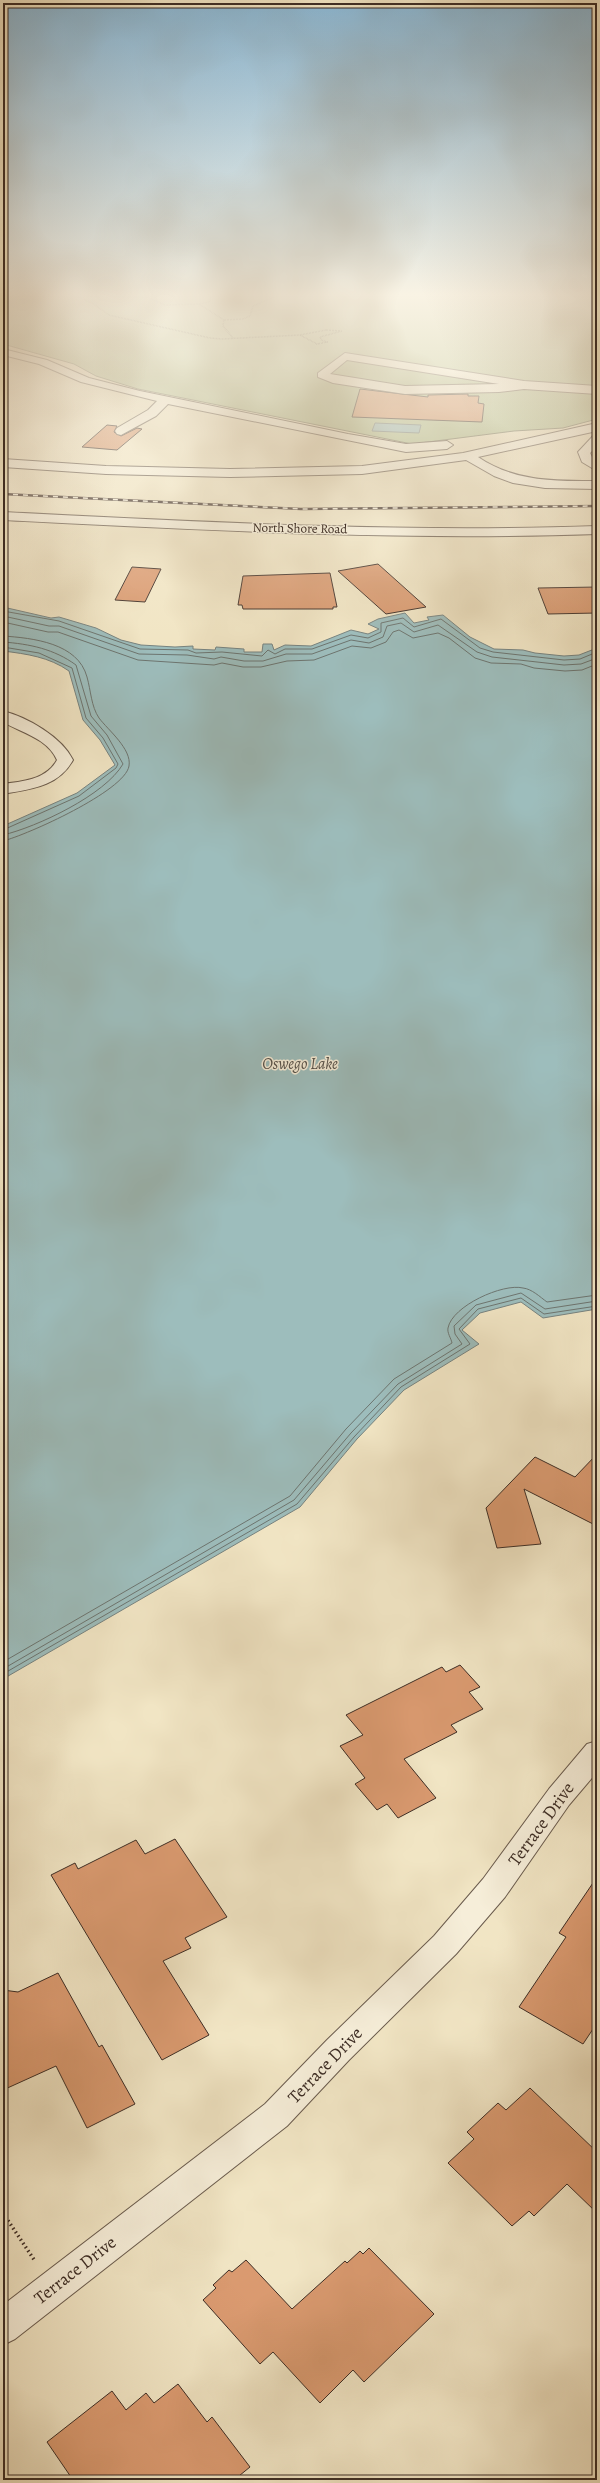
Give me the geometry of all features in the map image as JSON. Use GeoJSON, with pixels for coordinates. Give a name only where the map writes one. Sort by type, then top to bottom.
{"type":"FeatureCollection","features":[{"type":"Feature","properties":{"kind":"street"},"geometry":{"type":"LineString","coordinates":[[121,430],[152,413],[156,409]]}},
{"type":"Feature","properties":{"kind":"street"},"geometry":{"type":"LineString","coordinates":[[207,409],[393,447],[424,448],[461,443]]}},
{"type":"Feature","properties":{"kind":"street"},"geometry":{"type":"LineString","coordinates":[[3,463],[106,470],[292,473],[397,466],[468,456],[556,436],[597,430]]}},
{"type":"Feature","properties":{"kind":"street"},"geometry":{"type":"LineString","coordinates":[[597,430],[584,452],[586,459],[597,466]]}},
{"type":"Feature","properties":{"kind":"street"},"geometry":{"type":"LineString","coordinates":[[483,440],[536,433],[556,436]]}},
{"type":"Feature","properties":{"kind":"street"},"geometry":{"type":"LineString","coordinates":[[468,456],[484,468],[510,479],[543,484],[597,485]]}},
{"type":"Feature","properties":{"kind":"street","name":"North Shore Road"},"geometry":{"type":"LineString","coordinates":[[6,517],[202,526],[513,533],[597,530]]}},
{"type":"Feature","properties":{"kind":"street"},"geometry":{"type":"LineString","coordinates":[[3,716],[45,737],[59,749],[65,760],[62,768],[40,782],[3,789]]}},
{"type":"Feature","properties":{"kind":"street","name":"Terrace Drive"},"geometry":{"type":"LineString","coordinates":[[3,2326],[276,2115],[338,2050],[445,1946],[494,1888],[559,1797],[597,1752]]}},
{"type":"Feature","properties":{"kind":"path"},"geometry":{"type":"LineString","coordinates":[[3,2213],[53,2288]]}},
{"type":"Feature","properties":{"kind":"green space"},"geometry":{"type":"Polygon","coordinates":[[[237,409],[597,409],[597,419],[563,428],[514,431],[412,444],[237,409]]]}},
{"type":"Feature","properties":{"kind":"water"},"geometry":{"type":"Polygon","coordinates":[[[375,423],[421,425],[419,433],[372,431],[375,423]]]}},
{"type":"Feature","properties":{"kind":"water","name":"Oswego Lake"},"geometry":{"type":"Polygon","coordinates":[[[3,607],[51,618],[59,617],[96,628],[121,640],[141,645],[175,647],[193,646],[193,649],[215,650],[216,647],[244,649],[244,652],[262,652],[263,644],[272,644],[274,650],[285,645],[311,646],[351,630],[368,634],[379,629],[368,624],[378,619],[405,613],[414,623],[429,620],[427,617],[443,615],[470,637],[494,649],[523,650],[535,653],[564,656],[579,655],[597,648],[597,1309],[543,1318],[521,1302],[480,1313],[462,1330],[479,1344],[404,1390],[357,1439],[300,1507],[3,1679],[3,826],[77,793],[115,765],[100,740],[83,720],[69,671],[46,659],[3,651],[3,607]]]}},
{"type":"Feature","properties":{"kind":"building"},"geometry":{"type":"Polygon","coordinates":[[[354,409],[483,409],[482,422],[352,417],[354,409]]]}},
{"type":"Feature","properties":{"kind":"building"},"geometry":{"type":"Polygon","coordinates":[[[107,425],[117,426],[114,432],[121,436],[137,428],[142,429],[117,450],[82,447],[107,425]]]}},
{"type":"Feature","properties":{"kind":"building"},"geometry":{"type":"Polygon","coordinates":[[[378,564],[426,607],[386,614],[338,571],[378,564]]]}},
{"type":"Feature","properties":{"kind":"building"},"geometry":{"type":"Polygon","coordinates":[[[132,567],[161,569],[145,602],[115,600],[132,567]]]}},
{"type":"Feature","properties":{"kind":"building"},"geometry":{"type":"Polygon","coordinates":[[[330,573],[337,607],[333,607],[333,609],[243,609],[242,605],[238,605],[243,576],[330,573]]]}},
{"type":"Feature","properties":{"kind":"building"},"geometry":{"type":"Polygon","coordinates":[[[597,587],[597,613],[548,614],[538,588],[597,587]]]}},
{"type":"Feature","properties":{"kind":"building"},"geometry":{"type":"Polygon","coordinates":[[[597,1454],[597,1526],[524,1489],[541,1544],[497,1548],[486,1508],[535,1457],[575,1477],[597,1454]]]}},
{"type":"Feature","properties":{"kind":"building"},"geometry":{"type":"Polygon","coordinates":[[[460,1665],[480,1687],[469,1692],[483,1709],[451,1725],[457,1732],[404,1759],[436,1798],[398,1818],[387,1804],[377,1810],[355,1784],[365,1778],[340,1746],[363,1735],[346,1715],[442,1667],[446,1672],[460,1665]]]}},
{"type":"Feature","properties":{"kind":"building"},"geometry":{"type":"Polygon","coordinates":[[[175,1839],[227,1917],[185,1938],[191,1948],[163,1961],[209,2035],[162,2060],[51,1875],[75,1863],[78,1869],[136,1840],[145,1854],[175,1839]]]}},
{"type":"Feature","properties":{"kind":"building"},"geometry":{"type":"Polygon","coordinates":[[[597,1877],[597,2023],[583,2044],[519,2007],[566,1937],[559,1933],[597,1877]]]}},
{"type":"Feature","properties":{"kind":"building"},"geometry":{"type":"Polygon","coordinates":[[[58,1973],[99,2047],[102,2045],[135,2104],[87,2128],[56,2066],[3,2090],[3,1990],[18,1992],[58,1973]]]}},
{"type":"Feature","properties":{"kind":"building"},"geometry":{"type":"Polygon","coordinates":[[[530,2088],[597,2152],[597,2213],[567,2184],[534,2216],[529,2211],[512,2226],[448,2163],[474,2139],[467,2132],[498,2103],[506,2110],[530,2088]]]}},
{"type":"Feature","properties":{"kind":"building"},"geometry":{"type":"Polygon","coordinates":[[[369,2248],[434,2314],[364,2382],[353,2370],[320,2403],[273,2352],[260,2364],[203,2300],[216,2288],[213,2285],[229,2270],[232,2272],[246,2260],[292,2309],[345,2261],[347,2263],[360,2251],[363,2254],[369,2248]]]}},
{"type":"Feature","properties":{"kind":"building"},"geometry":{"type":"Polygon","coordinates":[[[178,2384],[207,2422],[212,2417],[250,2467],[234,2480],[73,2480],[47,2442],[112,2391],[126,2410],[146,2393],[154,2403],[178,2384]]]}},
{"type":"Feature","properties":{"kind":"railway"},"geometry":{"type":"LineString","coordinates":[[3,494],[301,509],[597,506]]}}]}
